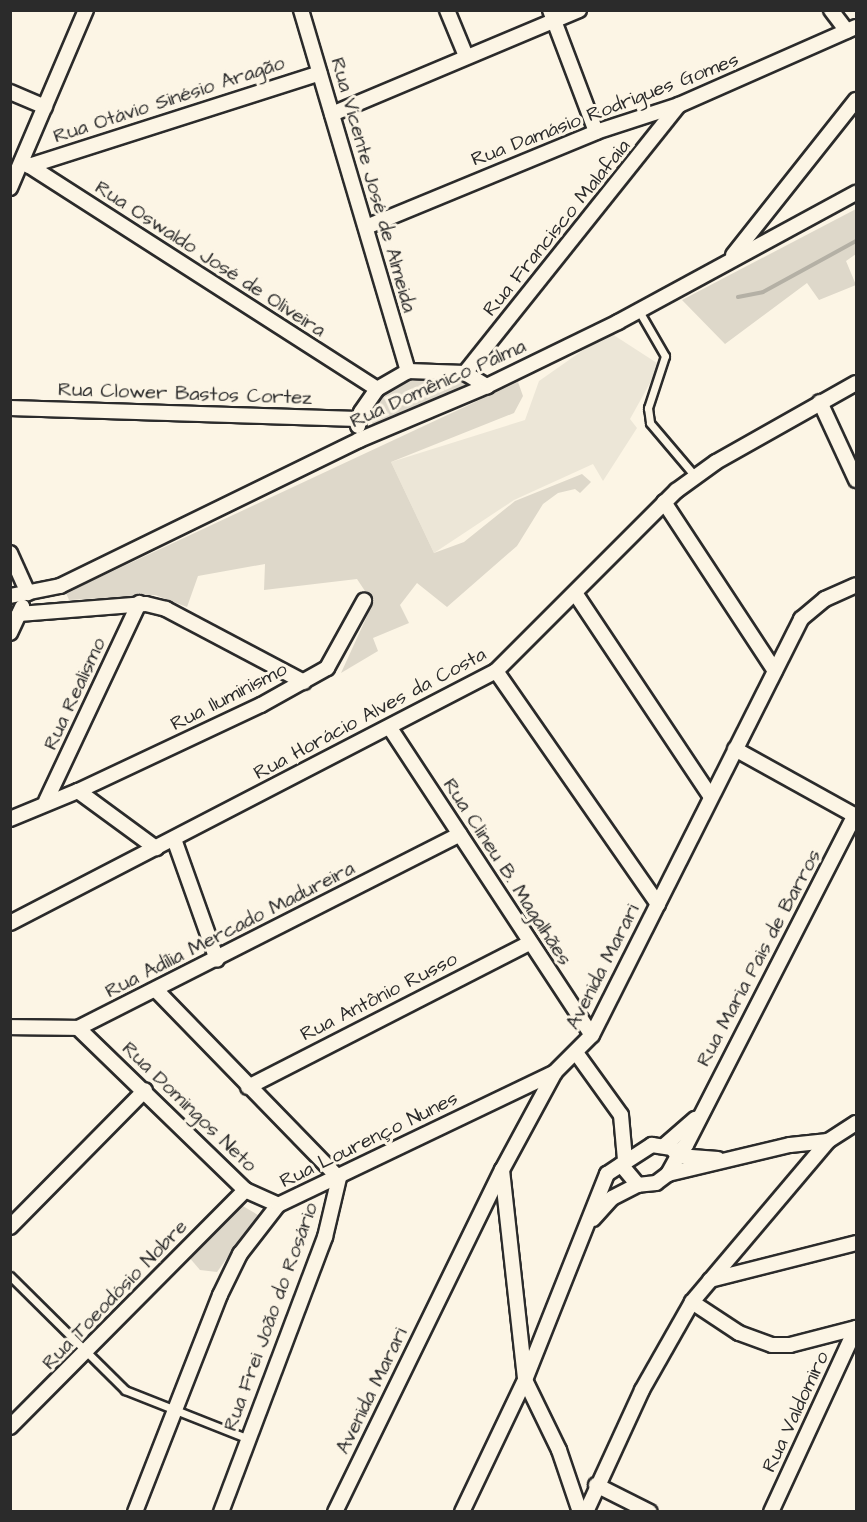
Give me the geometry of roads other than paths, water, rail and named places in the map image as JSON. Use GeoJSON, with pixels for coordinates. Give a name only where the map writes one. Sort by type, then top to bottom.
{"type":"FeatureCollection","features":[{"type":"Feature","properties":{"kind":"street"},"geometry":{"type":"LineString","coordinates":[[10,189],[26,163],[45,107],[86,10]]}},
{"type":"Feature","properties":{"kind":"street","name":"Rua Vicente José de Almeida"},"geometry":{"type":"LineString","coordinates":[[301,10],[408,371]]}},
{"type":"Feature","properties":{"kind":"street"},"geometry":{"type":"LineString","coordinates":[[447,10],[466,56]]}},
{"type":"Feature","properties":{"kind":"street"},"geometry":{"type":"LineString","coordinates":[[332,114],[552,16],[579,10]]}},
{"type":"Feature","properties":{"kind":"street"},"geometry":{"type":"LineString","coordinates":[[831,10],[852,29]]}},
{"type":"Feature","properties":{"kind":"street"},"geometry":{"type":"LineString","coordinates":[[552,16],[596,132]]}},
{"type":"Feature","properties":{"kind":"street","name":"Rua Damásio Rodrigues Gomes"},"geometry":{"type":"LineString","coordinates":[[366,226],[596,132],[679,105],[852,29]]}},
{"type":"Feature","properties":{"kind":"street","name":"Rua Otávio Sinésio Aragão"},"geometry":{"type":"LineString","coordinates":[[26,163],[320,72]]}},
{"type":"Feature","properties":{"kind":"street"},"geometry":{"type":"LineString","coordinates":[[10,92],[45,107]]}},
{"type":"Feature","properties":{"kind":"street"},"geometry":{"type":"LineString","coordinates":[[730,259],[856,100]]}},
{"type":"Feature","properties":{"kind":"street","name":"Rua Francisco Malafaia"},"geometry":{"type":"LineString","coordinates":[[465,373],[679,105]]}},
{"type":"Feature","properties":{"kind":"street","name":"Rua Oswaldo José de Oliveira"},"geometry":{"type":"LineString","coordinates":[[26,163],[377,389]]}},
{"type":"Feature","properties":{"kind":"street","name":"Rua Domênico Palma"},"geometry":{"type":"LineString","coordinates":[[10,596],[60,586],[359,440],[487,386],[639,311],[730,259],[856,193]]}},
{"type":"Feature","properties":{"kind":"street"},"geometry":{"type":"LineString","coordinates":[[359,440],[358,419],[377,389],[408,371],[465,373],[487,386]]}},
{"type":"Feature","properties":{"kind":"street","name":"Rua Horácio Alves da Costa"},"geometry":{"type":"LineString","coordinates":[[10,923],[390,728],[496,671],[664,502],[695,476],[856,383]]}},
{"type":"Feature","properties":{"kind":"street"},"geometry":{"type":"LineString","coordinates":[[820,402],[856,480]]}},
{"type":"Feature","properties":{"kind":"street","name":"Rua Clower Bastos Cortez"},"geometry":{"type":"LineString","coordinates":[[10,408],[358,419]]}},
{"type":"Feature","properties":{"kind":"street"},"geometry":{"type":"LineString","coordinates":[[664,502],[775,671]]}},
{"type":"Feature","properties":{"kind":"street"},"geometry":{"type":"LineString","coordinates":[[10,553],[28,593],[10,633]]}},
{"type":"Feature","properties":{"kind":"street","name":"Avenida Marari"},"geometry":{"type":"LineString","coordinates":[[335,1512],[502,1170],[555,1072],[577,1054],[592,1035],[806,612],[856,585]]}},
{"type":"Feature","properties":{"kind":"street"},"geometry":{"type":"LineString","coordinates":[[575,593],[711,797]]}},
{"type":"Feature","properties":{"kind":"street","name":"Rua Iluminismo"},"geometry":{"type":"LineString","coordinates":[[10,819],[46,801],[78,791],[304,682],[333,662],[364,601]]}},
{"type":"Feature","properties":{"kind":"street"},"geometry":{"type":"LineString","coordinates":[[20,614],[139,603],[166,609],[304,682]]}},
{"type":"Feature","properties":{"kind":"street","name":"Rua Realismo"},"geometry":{"type":"LineString","coordinates":[[46,801],[139,603]]}},
{"type":"Feature","properties":{"kind":"street"},"geometry":{"type":"LineString","coordinates":[[496,671],[658,904]]}},
{"type":"Feature","properties":{"kind":"street","name":"Rua Clineu B. Magalhães"},"geometry":{"type":"LineString","coordinates":[[390,728],[529,943],[592,1035]]}},
{"type":"Feature","properties":{"kind":"street"},"geometry":{"type":"LineString","coordinates":[[735,749],[856,816]]}},
{"type":"Feature","properties":{"kind":"street"},"geometry":{"type":"LineString","coordinates":[[78,791],[156,848]]}},
{"type":"Feature","properties":{"kind":"street","name":"Rua Maria Pais de Barros"},"geometry":{"type":"LineString","coordinates":[[673,1152],[697,1118],[856,816]]}},
{"type":"Feature","properties":{"kind":"street","name":"Rua Adília Mercado Madureira"},"geometry":{"type":"LineString","coordinates":[[10,1027],[78,1028],[217,960],[460,834]]}},
{"type":"Feature","properties":{"kind":"street"},"geometry":{"type":"LineString","coordinates":[[174,839],[217,960]]}},
{"type":"Feature","properties":{"kind":"street","name":"Rua Antônio Russo"},"geometry":{"type":"LineString","coordinates":[[248,1087],[529,943]]}},
{"type":"Feature","properties":{"kind":"street"},"geometry":{"type":"LineString","coordinates":[[156,990],[339,1178]]}},
{"type":"Feature","properties":{"kind":"street","name":"Rua Domingos Neto"},"geometry":{"type":"LineString","coordinates":[[78,1028],[145,1090],[245,1190],[278,1205]]}},
{"type":"Feature","properties":{"kind":"street"},"geometry":{"type":"LineString","coordinates":[[577,1054],[621,1115],[623,1162],[638,1185]]}},
{"type":"Feature","properties":{"kind":"street","name":"Rua Lourenço Nunes"},"geometry":{"type":"LineString","coordinates":[[135,1512],[240,1254],[278,1205],[339,1178],[555,1072]]}},
{"type":"Feature","properties":{"kind":"street"},"geometry":{"type":"LineString","coordinates":[[10,1227],[145,1090]]}},
{"type":"Feature","properties":{"kind":"street"},"geometry":{"type":"LineString","coordinates":[[586,1512],[596,1485],[642,1390],[692,1302],[828,1141],[856,1123]]}},
{"type":"Feature","properties":{"kind":"street"},"geometry":{"type":"LineString","coordinates":[[587,1225],[612,1198],[638,1185],[656,1183],[668,1174],[790,1145],[828,1141]]}},
{"type":"Feature","properties":{"kind":"street"},"geometry":{"type":"LineString","coordinates":[[462,1512],[525,1380],[607,1174],[652,1145],[673,1152],[723,1160]]}},
{"type":"Feature","properties":{"kind":"street"},"geometry":{"type":"LineString","coordinates":[[668,1174],[673,1152]]}},
{"type":"Feature","properties":{"kind":"street"},"geometry":{"type":"LineString","coordinates":[[502,1170],[525,1380],[559,1450],[580,1512]]}},
{"type":"Feature","properties":{"kind":"street","name":"Rua Frei João do Rosário"},"geometry":{"type":"LineString","coordinates":[[221,1512],[325,1238],[339,1178]]}},
{"type":"Feature","properties":{"kind":"street","name":"Rua Toeodósio Nobre"},"geometry":{"type":"LineString","coordinates":[[10,1428],[87,1353],[245,1190]]}},
{"type":"Feature","properties":{"kind":"street"},"geometry":{"type":"LineString","coordinates":[[710,1280],[856,1244]]}},
{"type":"Feature","properties":{"kind":"street"},"geometry":{"type":"LineString","coordinates":[[692,1302],[739,1332],[772,1345],[790,1346],[856,1328]]}},
{"type":"Feature","properties":{"kind":"street","name":"Rua Valdomiro"},"geometry":{"type":"LineString","coordinates":[[771,1512],[856,1328]]}},
{"type":"Feature","properties":{"kind":"street"},"geometry":{"type":"LineString","coordinates":[[596,1485],[650,1512]]}},
{"type":"Feature","properties":{"kind":"lane"},"geometry":{"type":"LineString","coordinates":[[639,311],[665,356],[665,367],[650,400],[650,423],[695,476]]}},
{"type":"Feature","properties":{"kind":"lane"},"geometry":{"type":"LineString","coordinates":[[10,1276],[125,1390],[249,1438]]}},
{"type":"Feature","properties":{"kind":"waterway"},"geometry":{"type":"LineString","coordinates":[[738,297],[763,292],[856,241]]}}]}
